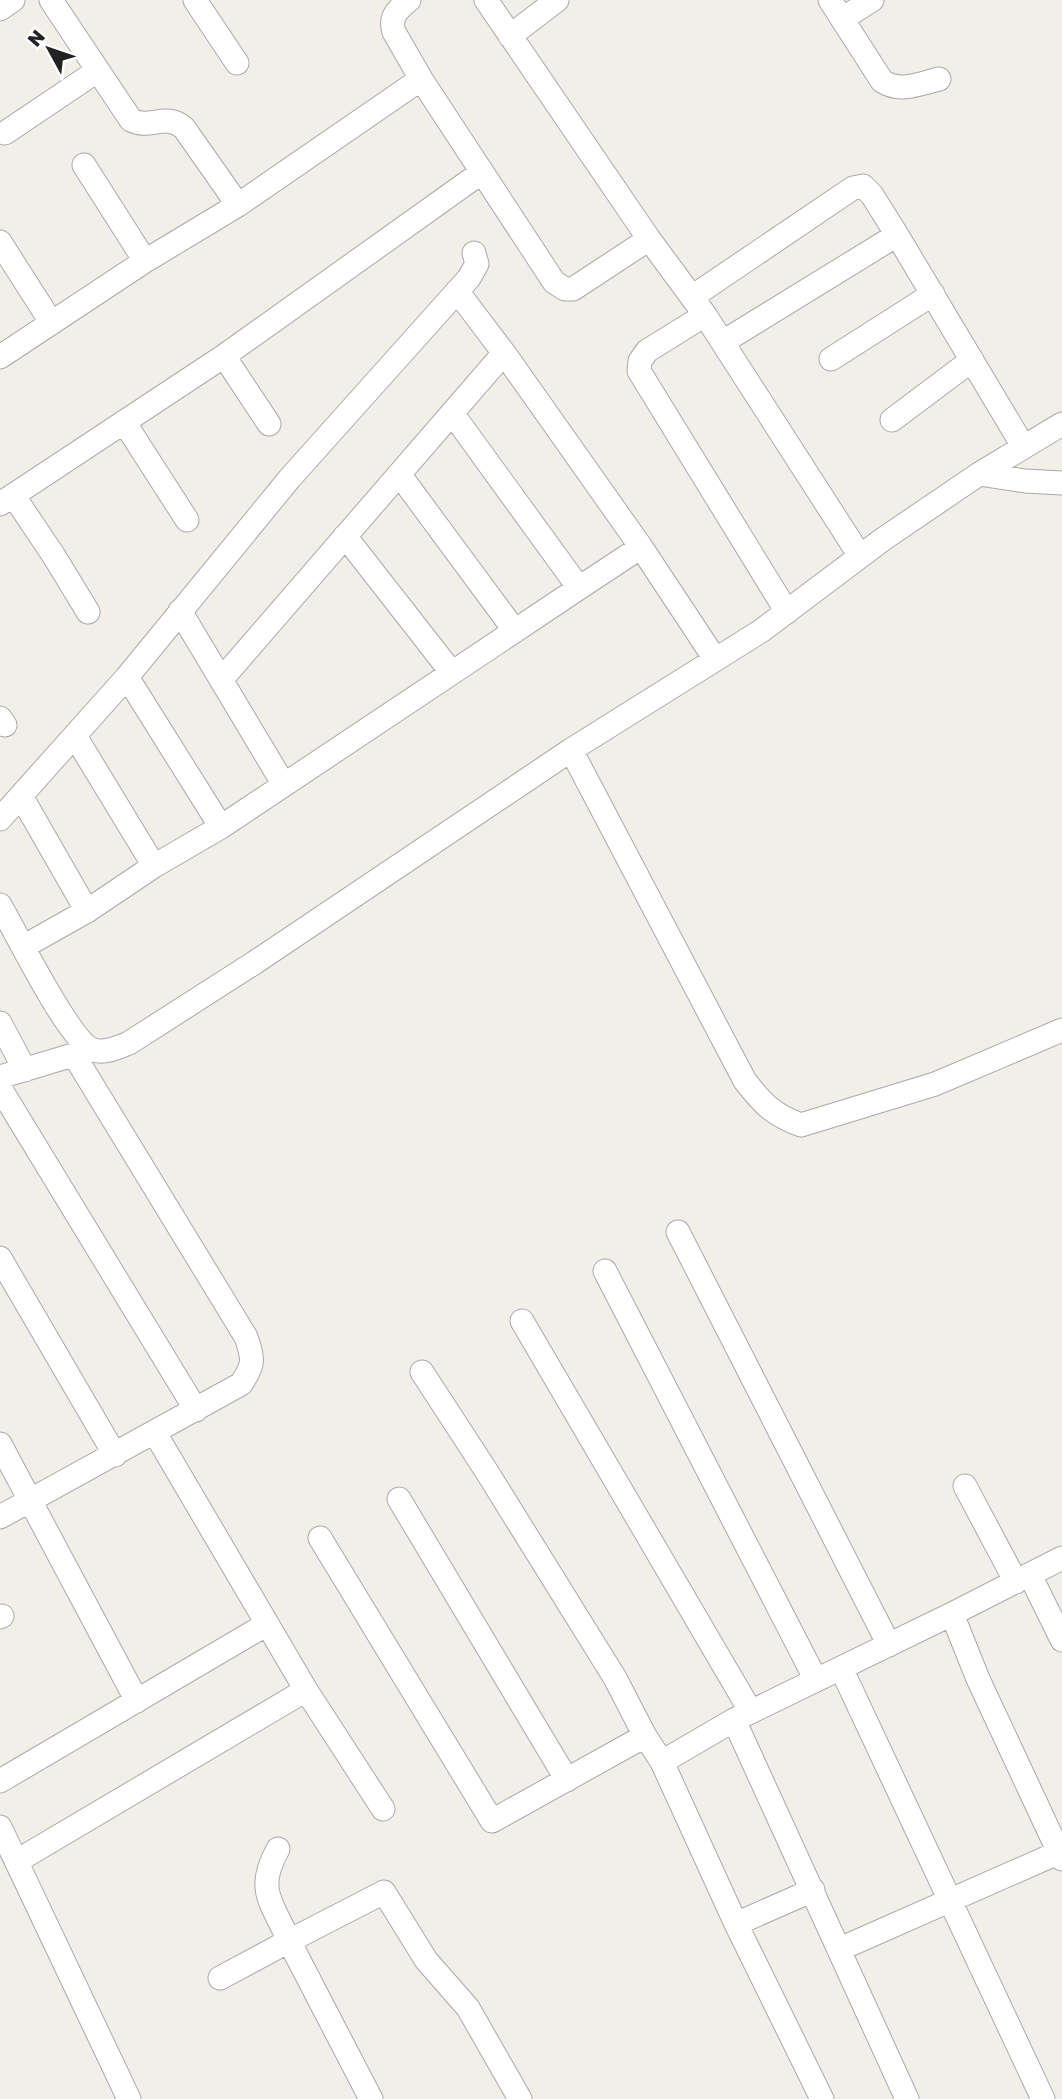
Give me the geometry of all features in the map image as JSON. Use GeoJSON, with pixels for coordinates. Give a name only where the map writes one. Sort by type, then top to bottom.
{"type":"FeatureCollection","features":[{"type":"Feature","properties":{"kind":"street"},"geometry":{"type":"LineString","coordinates":[[0,9],[13,0]]}},
{"type":"Feature","properties":{"kind":"street"},"geometry":{"type":"LineString","coordinates":[[51,0],[131,120],[144,124],[170,120],[184,128],[238,205]]}},
{"type":"Feature","properties":{"kind":"street"},"geometry":{"type":"LineString","coordinates":[[195,0],[237,62]]}},
{"type":"Feature","properties":{"kind":"street"},"geometry":{"type":"LineString","coordinates":[[410,0],[397,11],[391,24],[421,79],[554,282],[565,289],[573,289],[649,239]]}},
{"type":"Feature","properties":{"kind":"street"},"geometry":{"type":"LineString","coordinates":[[486,0],[649,239],[699,306],[860,556]]}},
{"type":"Feature","properties":{"kind":"street"},"geometry":{"type":"LineString","coordinates":[[510,36],[557,0]]}},
{"type":"Feature","properties":{"kind":"street"},"geometry":{"type":"LineString","coordinates":[[872,0],[836,10],[876,74],[891,87],[904,87],[939,79]]}},
{"type":"Feature","properties":{"kind":"street"},"geometry":{"type":"LineString","coordinates":[[5,133],[97,71]]}},
{"type":"Feature","properties":{"kind":"street"},"geometry":{"type":"LineString","coordinates":[[0,357],[145,261],[238,205],[421,79]]}},
{"type":"Feature","properties":{"kind":"street"},"geometry":{"type":"LineString","coordinates":[[85,165],[145,261]]}},
{"type":"Feature","properties":{"kind":"street"},"geometry":{"type":"LineString","coordinates":[[88,612],[54,556],[6,499],[224,356],[482,172]]}},
{"type":"Feature","properties":{"kind":"street"},"geometry":{"type":"LineString","coordinates":[[787,612],[639,371],[640,360],[699,306],[858,185],[872,194],[1023,446]]}},
{"type":"Feature","properties":{"kind":"street"},"geometry":{"type":"LineString","coordinates":[[723,342],[897,235]]}},
{"type":"Feature","properties":{"kind":"street"},"geometry":{"type":"LineString","coordinates":[[0,242],[51,322]]}},
{"type":"Feature","properties":{"kind":"street"},"geometry":{"type":"LineString","coordinates":[[0,818],[127,677],[290,478],[475,270],[477,264],[474,253]]}},
{"type":"Feature","properties":{"kind":"street"},"geometry":{"type":"LineString","coordinates":[[457,291],[504,352],[641,547],[715,659]]}},
{"type":"Feature","properties":{"kind":"street"},"geometry":{"type":"LineString","coordinates":[[831,359],[933,294]]}},
{"type":"Feature","properties":{"kind":"street"},"geometry":{"type":"LineString","coordinates":[[221,680],[504,352]]}},
{"type":"Feature","properties":{"kind":"street"},"geometry":{"type":"LineString","coordinates":[[224,356],[269,424]]}},
{"type":"Feature","properties":{"kind":"street"},"geometry":{"type":"LineString","coordinates":[[892,420],[972,360]]}},
{"type":"Feature","properties":{"kind":"street"},"geometry":{"type":"LineString","coordinates":[[452,413],[579,588]]}},
{"type":"Feature","properties":{"kind":"street"},"geometry":{"type":"LineString","coordinates":[[124,422],[187,520]]}},
{"type":"Feature","properties":{"kind":"street"},"geometry":{"type":"LineString","coordinates":[[0,1077],[84,1052],[111,1050],[129,1043],[254,963],[571,750],[787,612],[860,556],[979,474],[1062,424]]}},
{"type":"Feature","properties":{"kind":"street"},"geometry":{"type":"LineString","coordinates":[[399,474],[515,631]]}},
{"type":"Feature","properties":{"kind":"street"},"geometry":{"type":"LineString","coordinates":[[979,474],[1062,483]]}},
{"type":"Feature","properties":{"kind":"street"},"geometry":{"type":"LineString","coordinates":[[345,536],[452,673]]}},
{"type":"Feature","properties":{"kind":"street"},"geometry":{"type":"LineString","coordinates":[[23,947],[87,911],[153,866],[285,785],[641,547]]}},
{"type":"Feature","properties":{"kind":"street"},"geometry":{"type":"LineString","coordinates":[[180,611],[285,785]]}},
{"type":"Feature","properties":{"kind":"street"},"geometry":{"type":"LineString","coordinates":[[127,677],[220,827]]}},
{"type":"Feature","properties":{"kind":"street"},"geometry":{"type":"LineString","coordinates":[[75,736],[153,866]]}},
{"type":"Feature","properties":{"kind":"street"},"geometry":{"type":"LineString","coordinates":[[571,750],[745,1081],[765,1107],[784,1119],[801,1125],[844,1113],[935,1084],[1061,1031]]}},
{"type":"Feature","properties":{"kind":"street"},"geometry":{"type":"LineString","coordinates":[[20,796],[87,911]]}},
{"type":"Feature","properties":{"kind":"street"},"geometry":{"type":"LineString","coordinates":[[0,905],[246,1337],[252,1354],[251,1370],[241,1384],[0,1517]]}},
{"type":"Feature","properties":{"kind":"street"},"geometry":{"type":"LineString","coordinates":[[0,1023],[25,1070]]}},
{"type":"Feature","properties":{"kind":"street"},"geometry":{"type":"LineString","coordinates":[[0,1088],[196,1410]]}},
{"type":"Feature","properties":{"kind":"street"},"geometry":{"type":"LineString","coordinates":[[678,1232],[889,1645]]}},
{"type":"Feature","properties":{"kind":"street"},"geometry":{"type":"LineString","coordinates":[[0,1258],[115,1455]]}},
{"type":"Feature","properties":{"kind":"street"},"geometry":{"type":"LineString","coordinates":[[605,1271],[816,1680]]}},
{"type":"Feature","properties":{"kind":"street"},"geometry":{"type":"LineString","coordinates":[[522,1321],[743,1716],[813,1890],[907,2099]]}},
{"type":"Feature","properties":{"kind":"street"},"geometry":{"type":"LineString","coordinates":[[422,1372],[615,1678],[645,1736],[662,1762],[736,1924],[822,2099]]}},
{"type":"Feature","properties":{"kind":"street"},"geometry":{"type":"LineString","coordinates":[[155,1433],[306,1690],[383,1809]]}},
{"type":"Feature","properties":{"kind":"street"},"geometry":{"type":"LineString","coordinates":[[0,1444],[137,1701]]}},
{"type":"Feature","properties":{"kind":"street"},"geometry":{"type":"LineString","coordinates":[[965,1486],[1062,1640]]}},
{"type":"Feature","properties":{"kind":"street"},"geometry":{"type":"LineString","coordinates":[[399,1499],[567,1780]]}},
{"type":"Feature","properties":{"kind":"street"},"geometry":{"type":"LineString","coordinates":[[320,1538],[492,1821],[645,1736]]}},
{"type":"Feature","properties":{"kind":"street"},"geometry":{"type":"LineString","coordinates":[[662,1762],[743,1716],[952,1615],[1062,1558]]}},
{"type":"Feature","properties":{"kind":"street"},"geometry":{"type":"LineString","coordinates":[[840,1949],[1061,1854],[978,1679],[952,1615]]}},
{"type":"Feature","properties":{"kind":"street"},"geometry":{"type":"LineString","coordinates":[[0,1781],[267,1624]]}},
{"type":"Feature","properties":{"kind":"street"},"geometry":{"type":"LineString","coordinates":[[841,1668],[1043,2099]]}},
{"type":"Feature","properties":{"kind":"street"},"geometry":{"type":"LineString","coordinates":[[17,1861],[306,1690]]}},
{"type":"Feature","properties":{"kind":"street"},"geometry":{"type":"LineString","coordinates":[[0,1827],[129,2099]]}},
{"type":"Feature","properties":{"kind":"street"},"geometry":{"type":"LineString","coordinates":[[278,1849],[268,1866],[266,1890],[289,1941],[370,2099]]}},
{"type":"Feature","properties":{"kind":"street"},"geometry":{"type":"LineString","coordinates":[[736,1924],[813,1890]]}},
{"type":"Feature","properties":{"kind":"street"},"geometry":{"type":"LineString","coordinates":[[220,1978],[384,1892],[426,1960],[468,2008],[520,2099]]}}]}
